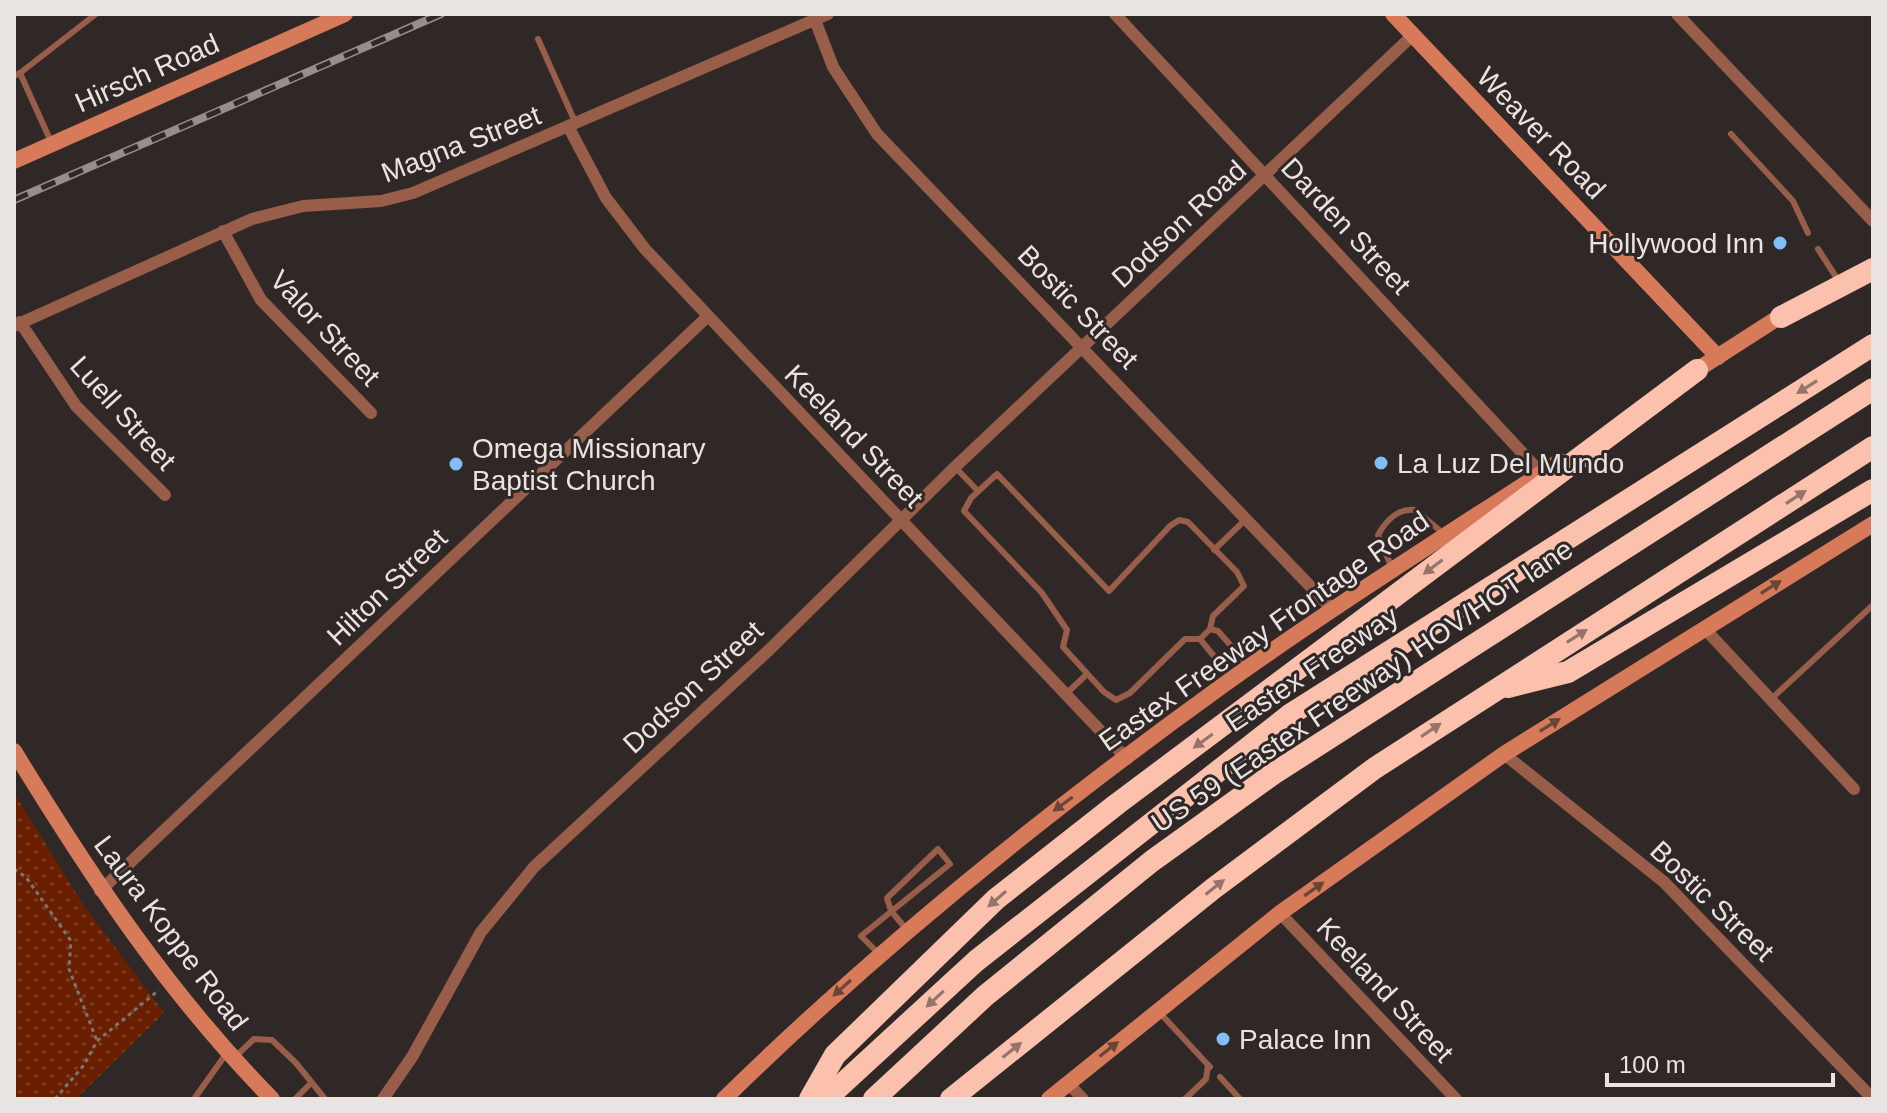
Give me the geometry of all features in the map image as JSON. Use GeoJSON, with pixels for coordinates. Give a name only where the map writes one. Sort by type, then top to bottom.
{"type":"FeatureCollection","features":[{"type":"Feature","properties":{"kind":"highway"},"geometry":{"type":"LineString","coordinates":[[1781,317],[1873,269]]}},
{"type":"Feature","properties":{"kind":"highway","name":"Eastex Freeway"},"geometry":{"type":"LineString","coordinates":[[826,1099],[976,961],[1291,714],[1873,345]]}},
{"type":"Feature","properties":{"kind":"highway"},"geometry":{"type":"LineString","coordinates":[[810,1099],[835,1055],[996,899],[1117,804],[1697,370]]}},
{"type":"Feature","properties":{"kind":"highway","name":"US 59 (Eastex Freeway) HOV/HOT lane"},"geometry":{"type":"LineString","coordinates":[[874,1099],[985,996],[1152,861],[1261,782],[1873,389]]}},
{"type":"Feature","properties":{"kind":"highway"},"geometry":{"type":"LineString","coordinates":[[951,1099],[1214,888],[1375,768],[1873,447]]}},
{"type":"Feature","properties":{"kind":"highway"},"geometry":{"type":"LineString","coordinates":[[1487,693],[1568,672],[1873,490]]}},
{"type":"Feature","properties":{"kind":"main road","name":"Hirsch Road"},"geometry":{"type":"LineString","coordinates":[[14,161],[345,14]]}},
{"type":"Feature","properties":{"kind":"main road","name":"Weaver Road"},"geometry":{"type":"LineString","coordinates":[[1393,14],[1718,357]]}},
{"type":"Feature","properties":{"kind":"main road","name":"Eastex Freeway Frontage Road"},"geometry":{"type":"LineString","coordinates":[[724,1099],[908,931],[1056,809],[1232,679],[1393,570],[1873,257]]}},
{"type":"Feature","properties":{"kind":"main road"},"geometry":{"type":"LineString","coordinates":[[1049,1099],[1280,913],[1504,754],[1873,524]]}},
{"type":"Feature","properties":{"kind":"main road","name":"Laura Koppe Road"},"geometry":{"type":"LineString","coordinates":[[14,751],[100,891],[169,982],[272,1099]]}},
{"type":"Feature","properties":{"kind":"street","name":"Magna Street"},"geometry":{"type":"LineString","coordinates":[[17,324],[223,231],[303,206],[381,201],[413,193],[573,127],[828,14]]}},
{"type":"Feature","properties":{"kind":"street","name":"Darden Street"},"geometry":{"type":"LineString","coordinates":[[1115,14],[1541,473]]}},
{"type":"Feature","properties":{"kind":"street"},"geometry":{"type":"LineString","coordinates":[[1677,14],[1873,221]]}},
{"type":"Feature","properties":{"kind":"street","name":"Bostic Street"},"geometry":{"type":"LineString","coordinates":[[815,20],[833,67],[877,134],[1333,610]]}},
{"type":"Feature","properties":{"kind":"street","name":"Dodson Road"},"geometry":{"type":"LineString","coordinates":[[1083,347],[1412,36]]}},
{"type":"Feature","properties":{"kind":"street","name":"Keeland Street"},"geometry":{"type":"LineString","coordinates":[[573,127],[623,221],[706,318],[1127,759]]}},
{"type":"Feature","properties":{"kind":"street","name":"Valor Street"},"geometry":{"type":"LineString","coordinates":[[223,231],[261,300],[371,413]]}},
{"type":"Feature","properties":{"kind":"street","name":"Hilton Street"},"geometry":{"type":"LineString","coordinates":[[100,891],[706,318]]}},
{"type":"Feature","properties":{"kind":"street","name":"Luell Street"},"geometry":{"type":"LineString","coordinates":[[17,324],[76,406],[165,495]]}},
{"type":"Feature","properties":{"kind":"street","name":"Dodson Street"},"geometry":{"type":"LineString","coordinates":[[383,1099],[412,1057],[481,932],[534,867],[769,650],[955,467],[1083,347]]}},
{"type":"Feature","properties":{"kind":"street"},"geometry":{"type":"LineString","coordinates":[[1705,629],[1854,789]]}},
{"type":"Feature","properties":{"kind":"street","name":"Bostic Street"},"geometry":{"type":"LineString","coordinates":[[1504,754],[1664,882],[1873,1099]]}},
{"type":"Feature","properties":{"kind":"street","name":"Keeland Street"},"geometry":{"type":"LineString","coordinates":[[1280,913],[1456,1099]]}},
{"type":"Feature","properties":{"kind":"street"},"geometry":{"type":"LineString","coordinates":[[1067,1082],[1083,1099]]}},
{"type":"Feature","properties":{"kind":"lane"},"geometry":{"type":"LineString","coordinates":[[52,144],[17,74],[96,14]]}},
{"type":"Feature","properties":{"kind":"lane"},"geometry":{"type":"LineString","coordinates":[[538,39],[573,127]]}},
{"type":"Feature","properties":{"kind":"lane"},"geometry":{"type":"LineString","coordinates":[[1731,134],[1793,201],[1808,233]]}},
{"type":"Feature","properties":{"kind":"lane"},"geometry":{"type":"LineString","coordinates":[[1818,249],[1838,280]]}},
{"type":"Feature","properties":{"kind":"lane"},"geometry":{"type":"LineString","coordinates":[[955,467],[978,491]]}},
{"type":"Feature","properties":{"kind":"lane"},"geometry":{"type":"LineString","coordinates":[[997,474],[1109,591],[1179,520],[1188,522],[1237,572],[1244,586],[1213,616],[1210,629],[1200,639],[1185,639],[1130,693],[1116,700],[1063,647],[1067,630],[1042,593],[964,511],[978,491],[997,474]]}},
{"type":"Feature","properties":{"kind":"lane"},"geometry":{"type":"LineString","coordinates":[[1393,570],[1378,535],[1386,521],[1402,511],[1415,510],[1445,536]]}},
{"type":"Feature","properties":{"kind":"lane"},"geometry":{"type":"LineString","coordinates":[[1214,550],[1247,519]]}},
{"type":"Feature","properties":{"kind":"lane"},"geometry":{"type":"LineString","coordinates":[[1770,700],[1873,605]]}},
{"type":"Feature","properties":{"kind":"lane"},"geometry":{"type":"LineString","coordinates":[[1210,629],[1218,631],[1250,667]]}},
{"type":"Feature","properties":{"kind":"lane"},"geometry":{"type":"LineString","coordinates":[[1200,639],[1232,679]]}},
{"type":"Feature","properties":{"kind":"lane"},"geometry":{"type":"LineString","coordinates":[[1066,694],[1087,674]]}},
{"type":"Feature","properties":{"kind":"lane"},"geometry":{"type":"LineString","coordinates":[[879,955],[861,936],[891,911],[950,864],[938,849],[887,898],[891,911],[908,931]]}},
{"type":"Feature","properties":{"kind":"lane"},"geometry":{"type":"LineString","coordinates":[[1157,1011],[1209,1066],[1206,1079],[1185,1099]]}},
{"type":"Feature","properties":{"kind":"lane"},"geometry":{"type":"LineString","coordinates":[[194,1099],[231,1054],[254,1039],[266,1038],[296,1063],[325,1099]]}},
{"type":"Feature","properties":{"kind":"lane"},"geometry":{"type":"LineString","coordinates":[[1220,1077],[1240,1099]]}},
{"type":"Feature","properties":{"kind":"lane"},"geometry":{"type":"LineString","coordinates":[[295,1099],[310,1084]]}},
{"type":"Feature","properties":{"kind":"path"},"geometry":{"type":"LineString","coordinates":[[14,869],[26,877],[71,941],[69,969],[97,1041]]}},
{"type":"Feature","properties":{"kind":"path"},"geometry":{"type":"LineString","coordinates":[[55,1099],[84,1065],[97,1041],[169,982]]}},
{"type":"Feature","properties":{"kind":"shaded area"},"geometry":{"type":"Polygon","coordinates":[[[14,793],[82,903],[164,1013],[76,1099],[14,1099],[14,793]]]}},
{"type":"Feature","properties":{"kind":"railway"},"geometry":{"type":"LineString","coordinates":[[14,200],[441,14]]}},
{"type":"Feature","properties":{"kind":"place","name":"Hollywood Inn"},"geometry":{"type":"Point","coordinates":[1780,243]}},
{"type":"Feature","properties":{"kind":"place","name":"La Luz Del Mundo"},"geometry":{"type":"Point","coordinates":[1381,463]}},
{"type":"Feature","properties":{"kind":"place","name":"Omega Missionary Baptist Church"},"geometry":{"type":"Point","coordinates":[456,464]}},
{"type":"Feature","properties":{"kind":"place","name":"Palace Inn"},"geometry":{"type":"Point","coordinates":[1223,1039]}}]}
